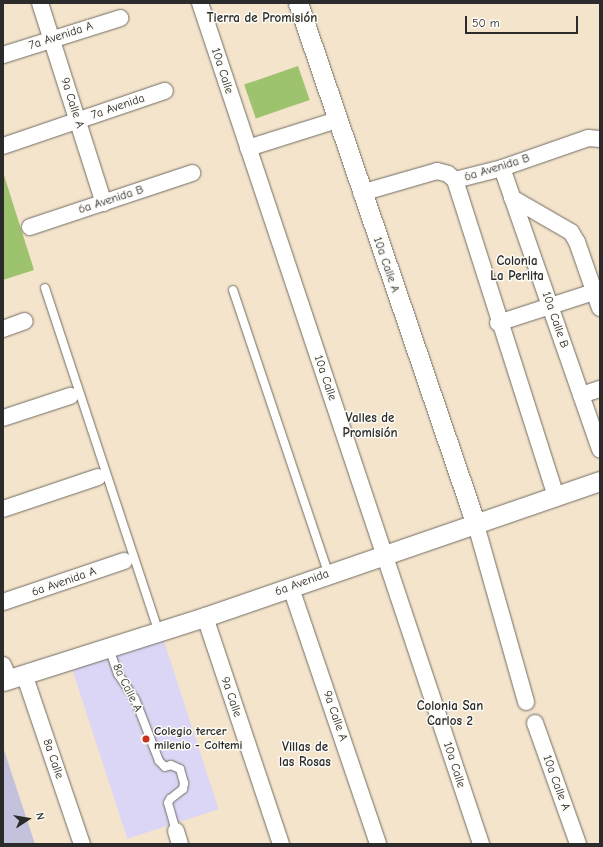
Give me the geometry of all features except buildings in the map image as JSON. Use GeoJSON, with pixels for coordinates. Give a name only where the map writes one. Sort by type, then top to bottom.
{"type":"FeatureCollection","features":[{"type":"Feature","properties":{"kind":"street","name":"9a Calle A"},"geometry":{"type":"LineString","coordinates":[[40,3],[104,203]]}},
{"type":"Feature","properties":{"kind":"street","name":"10a Calle"},"geometry":{"type":"LineString","coordinates":[[200,3],[481,844]]}},
{"type":"Feature","properties":{"kind":"street","name":"10a Calle A"},"geometry":{"type":"LineString","coordinates":[[298,3],[361,194],[476,525]]}},
{"type":"Feature","properties":{"kind":"street","name":"7a Avenida A"},"geometry":{"type":"LineString","coordinates":[[3,55],[120,18]]}},
{"type":"Feature","properties":{"kind":"street","name":"7a Avenida"},"geometry":{"type":"LineString","coordinates":[[3,146],[164,91]]}},
{"type":"Feature","properties":{"kind":"street"},"geometry":{"type":"LineString","coordinates":[[248,148],[337,120]]}},
{"type":"Feature","properties":{"kind":"street","name":"6a Avenida B"},"geometry":{"type":"LineString","coordinates":[[361,194],[437,171],[448,174],[455,180],[502,168],[594,139]]}},
{"type":"Feature","properties":{"kind":"street","name":"10a Calle B"},"geometry":{"type":"LineString","coordinates":[[502,168],[600,449]]}},
{"type":"Feature","properties":{"kind":"street","name":"6a Avenida B"},"geometry":{"type":"LineString","coordinates":[[30,227],[192,173]]}},
{"type":"Feature","properties":{"kind":"street"},"geometry":{"type":"LineString","coordinates":[[455,180],[498,323],[556,496]]}},
{"type":"Feature","properties":{"kind":"street"},"geometry":{"type":"LineString","coordinates":[[512,198],[571,232],[577,242],[600,308]]}},
{"type":"Feature","properties":{"kind":"street"},"geometry":{"type":"LineString","coordinates":[[498,323],[594,292]]}},
{"type":"Feature","properties":{"kind":"street"},"geometry":{"type":"LineString","coordinates":[[3,329],[25,321]]}},
{"type":"Feature","properties":{"kind":"street"},"geometry":{"type":"LineString","coordinates":[[581,395],[600,389]]}},
{"type":"Feature","properties":{"kind":"street"},"geometry":{"type":"LineString","coordinates":[[3,418],[70,396]]}},
{"type":"Feature","properties":{"kind":"street"},"geometry":{"type":"LineString","coordinates":[[3,509],[98,477]]}},
{"type":"Feature","properties":{"kind":"street","name":"6a Avenida"},"geometry":{"type":"LineString","coordinates":[[10,675],[109,648],[159,632],[291,588],[328,573],[385,556],[476,525],[600,481]]}},
{"type":"Feature","properties":{"kind":"street"},"geometry":{"type":"LineString","coordinates":[[476,525],[526,702]]}},
{"type":"Feature","properties":{"kind":"street","name":"6a Avenida A"},"geometry":{"type":"LineString","coordinates":[[3,602],[124,561]]}},
{"type":"Feature","properties":{"kind":"street","name":"9a Calle A"},"geometry":{"type":"LineString","coordinates":[[291,588],[378,844]]}},
{"type":"Feature","properties":{"kind":"street","name":"9a Calle"},"geometry":{"type":"LineString","coordinates":[[204,617],[280,844]]}},
{"type":"Feature","properties":{"kind":"street","name":"8a Calle"},"geometry":{"type":"LineString","coordinates":[[10,675],[82,844]]}},
{"type":"Feature","properties":{"kind":"street","name":"10a Calle A"},"geometry":{"type":"LineString","coordinates":[[535,723],[578,844]]}},
{"type":"Feature","properties":{"kind":"lane"},"geometry":{"type":"LineString","coordinates":[[46,288],[159,632]]}},
{"type":"Feature","properties":{"kind":"lane"},"geometry":{"type":"LineString","coordinates":[[233,290],[328,573]]}},
{"type":"Feature","properties":{"kind":"lane","name":"8a Calle A"},"geometry":{"type":"LineString","coordinates":[[109,648],[118,674],[134,698],[159,761],[162,765],[176,766],[180,769],[184,783],[183,789],[170,799],[168,804],[178,838]]}},
{"type":"Feature","properties":{"kind":"shaded area","name":"Colegio tercer milenio - Coltemi"},"geometry":{"type":"Polygon","coordinates":[[[163,638],[219,809],[127,839],[72,668],[163,638]]]}},
{"type":"Feature","properties":{"kind":"shaded area"},"geometry":{"type":"Polygon","coordinates":[[[3,747],[35,844],[3,844],[3,747]]]}},
{"type":"Feature","properties":{"kind":"green space"},"geometry":{"type":"Polygon","coordinates":[[[298,66],[310,100],[256,119],[244,85],[298,66]]]}},
{"type":"Feature","properties":{"kind":"green space"},"geometry":{"type":"Polygon","coordinates":[[[3,172],[34,270],[3,280],[3,172]]]}},
{"type":"Feature","properties":{"kind":"place","name":"Colegio tercer milenio - Coltemi"},"geometry":{"type":"Point","coordinates":[146,739]}},
{"type":"Feature","properties":{"kind":"district","name":"Tierra de Promisión"},"geometry":{"type":"Point","coordinates":[262,18]}},
{"type":"Feature","properties":{"kind":"district","name":"Colonia La Perlita"},"geometry":{"type":"Point","coordinates":[517,270]}},
{"type":"Feature","properties":{"kind":"district","name":"Valles de Promisión"},"geometry":{"type":"Point","coordinates":[370,426]}},
{"type":"Feature","properties":{"kind":"district","name":"Colonia San Carlos 2"},"geometry":{"type":"Point","coordinates":[450,714]}},
{"type":"Feature","properties":{"kind":"district","name":"Villas de las Rosas"},"geometry":{"type":"Point","coordinates":[305,756]}}]}
